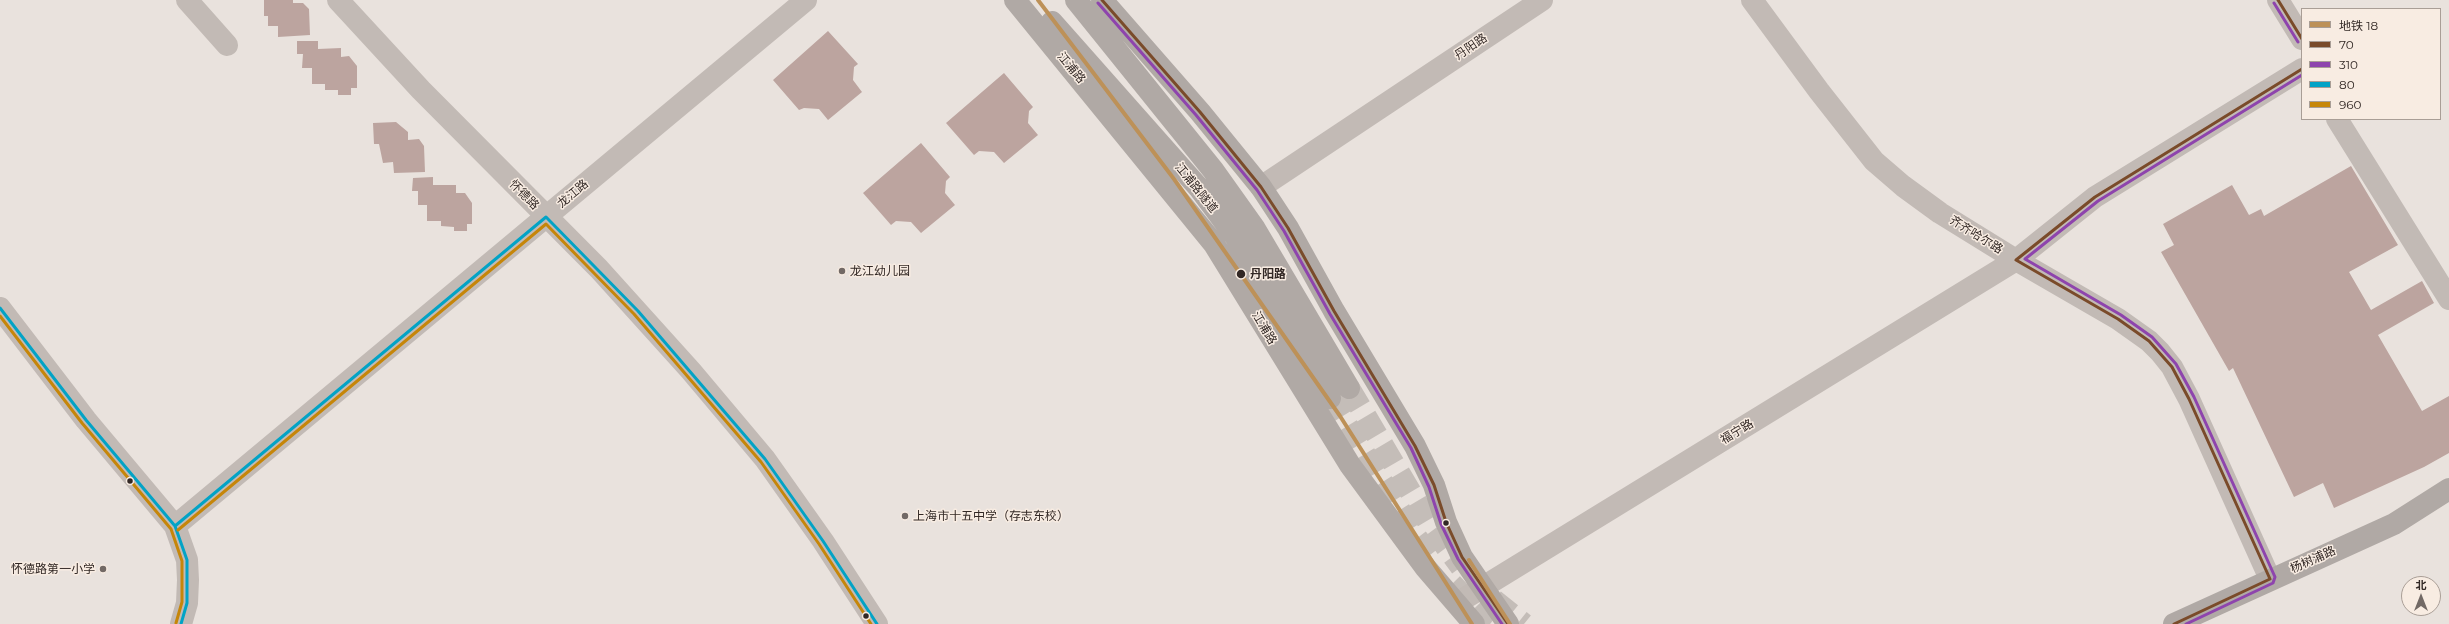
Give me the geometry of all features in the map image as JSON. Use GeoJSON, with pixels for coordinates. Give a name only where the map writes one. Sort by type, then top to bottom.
{"type":"FeatureCollection","features":[{"type":"Feature","properties":{"kind":"main road","name":"江浦路"},"geometry":{"type":"LineString","coordinates":[[1016,0],[1214,244],[1350,465],[1425,567],[1474,624]]}},
{"type":"Feature","properties":{"kind":"main road","name":"江浦路隧道"},"geometry":{"type":"LineString","coordinates":[[1033,0],[1199,188],[1235,236],[1339,393],[1255,229],[1213,170],[1076,0]]}},
{"type":"Feature","properties":{"kind":"main road"},"geometry":{"type":"LineString","coordinates":[[1102,0],[1200,112],[1261,187],[1288,228],[1334,311],[1415,446],[1434,485],[1446,522],[1462,557],[1481,588],[1508,624]]}},
{"type":"Feature","properties":{"kind":"main road","name":"杨树浦路"},"geometry":{"type":"LineString","coordinates":[[2174,624],[2270,579],[2394,524],[2449,489]]}},
{"type":"Feature","properties":{"kind":"street"},"geometry":{"type":"LineString","coordinates":[[187,0],[226,45]]}},
{"type":"Feature","properties":{"kind":"street","name":"怀德路"},"geometry":{"type":"LineString","coordinates":[[338,0],[421,90],[638,311],[765,459],[823,540],[877,624]]}},
{"type":"Feature","properties":{"kind":"street","name":"龙江路"},"geometry":{"type":"LineString","coordinates":[[175,526],[806,0]]}},
{"type":"Feature","properties":{"kind":"street","name":"丹阳路"},"geometry":{"type":"LineString","coordinates":[[1261,187],[1542,0]]}},
{"type":"Feature","properties":{"kind":"street","name":"齐齐哈尔路"},"geometry":{"type":"LineString","coordinates":[[1752,0],[1819,91],[1874,161],[1903,186],[1940,213],[2016,260],[2118,319],[2149,341],[2160,352],[2172,367],[2189,399],[2270,579]]}},
{"type":"Feature","properties":{"kind":"street"},"geometry":{"type":"LineString","coordinates":[[2278,0],[2301,36]]}},
{"type":"Feature","properties":{"kind":"street","name":"福宁路"},"geometry":{"type":"LineString","coordinates":[[1457,604],[2016,260],[2095,197],[2301,70]]}},
{"type":"Feature","properties":{"kind":"street"},"geometry":{"type":"LineString","coordinates":[[2339,120],[2449,299]]}},
{"type":"Feature","properties":{"kind":"street"},"geometry":{"type":"LineString","coordinates":[[2348,120],[2449,280]]}},
{"type":"Feature","properties":{"kind":"street"},"geometry":{"type":"LineString","coordinates":[[0,308],[86,420],[175,526],[187,560],[187,603],[180,624]]}},
{"type":"Feature","properties":{"kind":"building"},"geometry":{"type":"Polygon","coordinates":[[[264,0],[293,0],[293,3],[303,3],[309,9],[310,35],[278,37],[278,26],[268,26],[268,16],[264,16],[264,0]]]}},
{"type":"Feature","properties":{"kind":"building"},"geometry":{"type":"Polygon","coordinates":[[[828,31],[858,64],[854,67],[853,80],[862,92],[828,120],[819,109],[804,108],[799,110],[773,80],[828,31]]]}},
{"type":"Feature","properties":{"kind":"building"},"geometry":{"type":"Polygon","coordinates":[[[297,41],[318,41],[318,49],[341,48],[341,57],[349,56],[357,66],[357,88],[351,88],[351,95],[338,95],[338,90],[325,90],[325,84],[312,84],[312,68],[302,68],[303,54],[297,54],[297,41]]]}},
{"type":"Feature","properties":{"kind":"building"},"geometry":{"type":"Polygon","coordinates":[[[1004,73],[1033,107],[1029,111],[1028,123],[1038,135],[1004,163],[994,152],[979,151],[974,155],[946,123],[1004,73]]]}},
{"type":"Feature","properties":{"kind":"building"},"geometry":{"type":"Polygon","coordinates":[[[396,122],[408,132],[408,140],[419,139],[424,146],[425,172],[394,173],[393,162],[383,163],[379,144],[374,144],[373,123],[396,122]]]}},
{"type":"Feature","properties":{"kind":"building"},"geometry":{"type":"Polygon","coordinates":[[[921,143],[950,177],[946,181],[945,193],[955,205],[921,233],[911,222],[896,221],[891,225],[863,193],[921,143]]]}},
{"type":"Feature","properties":{"kind":"building"},"geometry":{"type":"Polygon","coordinates":[[[2351,166],[2398,245],[2349,272],[2371,310],[2422,281],[2434,303],[2378,335],[2422,411],[2449,396],[2449,453],[2424,467],[2334,508],[2323,483],[2294,497],[2233,368],[2229,371],[2161,252],[2174,245],[2163,224],[2232,185],[2249,215],[2261,209],[2264,216],[2351,166]]]}},
{"type":"Feature","properties":{"kind":"building"},"geometry":{"type":"Polygon","coordinates":[[[433,177],[433,185],[456,185],[456,193],[465,193],[472,203],[472,224],[467,224],[467,231],[454,231],[454,227],[441,226],[441,221],[427,221],[427,205],[418,205],[418,191],[412,191],[413,178],[433,177]]]}},
{"type":"Feature","properties":{"kind":"tunnel"},"geometry":{"type":"LineString","coordinates":[[1349,388],[1430,525],[1461,567]]}},
{"type":"Feature","properties":{"kind":"tunnel"},"geometry":{"type":"LineString","coordinates":[[1330,398],[1417,538],[1430,555]]}},
{"type":"Feature","properties":{"kind":"tunnel"},"geometry":{"type":"LineString","coordinates":[[1452,584],[1478,611],[1495,624]]}},
{"type":"Feature","properties":{"kind":"tunnel"},"geometry":{"type":"LineString","coordinates":[[1494,600],[1524,624]]}},
{"type":"Feature","properties":{"kind":"metro line","name":"18"},"geometry":{"type":"LineString","coordinates":[[1038,0],[1174,179],[1340,416],[1472,624]]}},
{"type":"Feature","properties":{"kind":"metro line","name":"18"},"geometry":{"type":"LineString","coordinates":[[1469,560],[1510,624]]}},
{"type":"Feature","properties":{"kind":"transit line","name":"70"},"geometry":{"type":"LineString","coordinates":[[1102,0],[1200,112],[1261,187],[1288,228],[1334,311],[1415,446],[1434,485],[1446,522],[1462,557],[1508,624]]}},
{"type":"Feature","properties":{"kind":"transit line","name":"70"},"geometry":{"type":"LineString","coordinates":[[2278,0],[2301,37]]}},
{"type":"Feature","properties":{"kind":"transit line","name":"310"},"geometry":{"type":"LineString","coordinates":[[1098,3],[1196,115],[1257,190],[1284,231],[1330,314],[1411,448],[1429,487],[1441,524],[1458,559],[1502,624]]}},
{"type":"Feature","properties":{"kind":"transit line","name":"310"},"geometry":{"type":"LineString","coordinates":[[2274,3],[2298,42]]}},
{"type":"Feature","properties":{"kind":"transit line","name":"70"},"geometry":{"type":"LineString","coordinates":[[2174,624],[2270,579],[2189,399],[2172,367],[2149,341],[2118,319],[2016,260],[2095,197],[2301,70]]}},
{"type":"Feature","properties":{"kind":"transit line","name":"310"},"geometry":{"type":"LineString","coordinates":[[2186,624],[2273,583],[2275,577],[2194,397],[2176,364],[2152,337],[2121,315],[2025,259],[2098,201],[2301,76]]}},
{"type":"Feature","properties":{"kind":"transit line","name":"80"},"geometry":{"type":"LineString","coordinates":[[175,526],[546,217],[638,311],[765,459],[823,541],[877,624]]}},
{"type":"Feature","properties":{"kind":"transit line","name":"960"},"geometry":{"type":"LineString","coordinates":[[178,530],[546,224],[634,314],[761,462],[819,544],[871,624]]}},
{"type":"Feature","properties":{"kind":"transit line","name":"80"},"geometry":{"type":"LineString","coordinates":[[0,308],[86,420],[175,526],[187,560],[187,603],[181,624]]}},
{"type":"Feature","properties":{"kind":"transit line","name":"960"},"geometry":{"type":"LineString","coordinates":[[0,316],[82,423],[171,529],[182,561],[182,602],[176,623]]}},
{"type":"Feature","properties":{"kind":"place","name":"龙江幼儿园"},"geometry":{"type":"Point","coordinates":[842,271]}},
{"type":"Feature","properties":{"kind":"place","name":"丹阳路"},"geometry":{"type":"Point","coordinates":[1241,274]}},
{"type":"Feature","properties":{"kind":"place","name":"上海市十五中学（存志东校）"},"geometry":{"type":"Point","coordinates":[905,516]}},
{"type":"Feature","properties":{"kind":"place","name":"怀德路第一小学"},"geometry":{"type":"Point","coordinates":[103,569]}}]}
